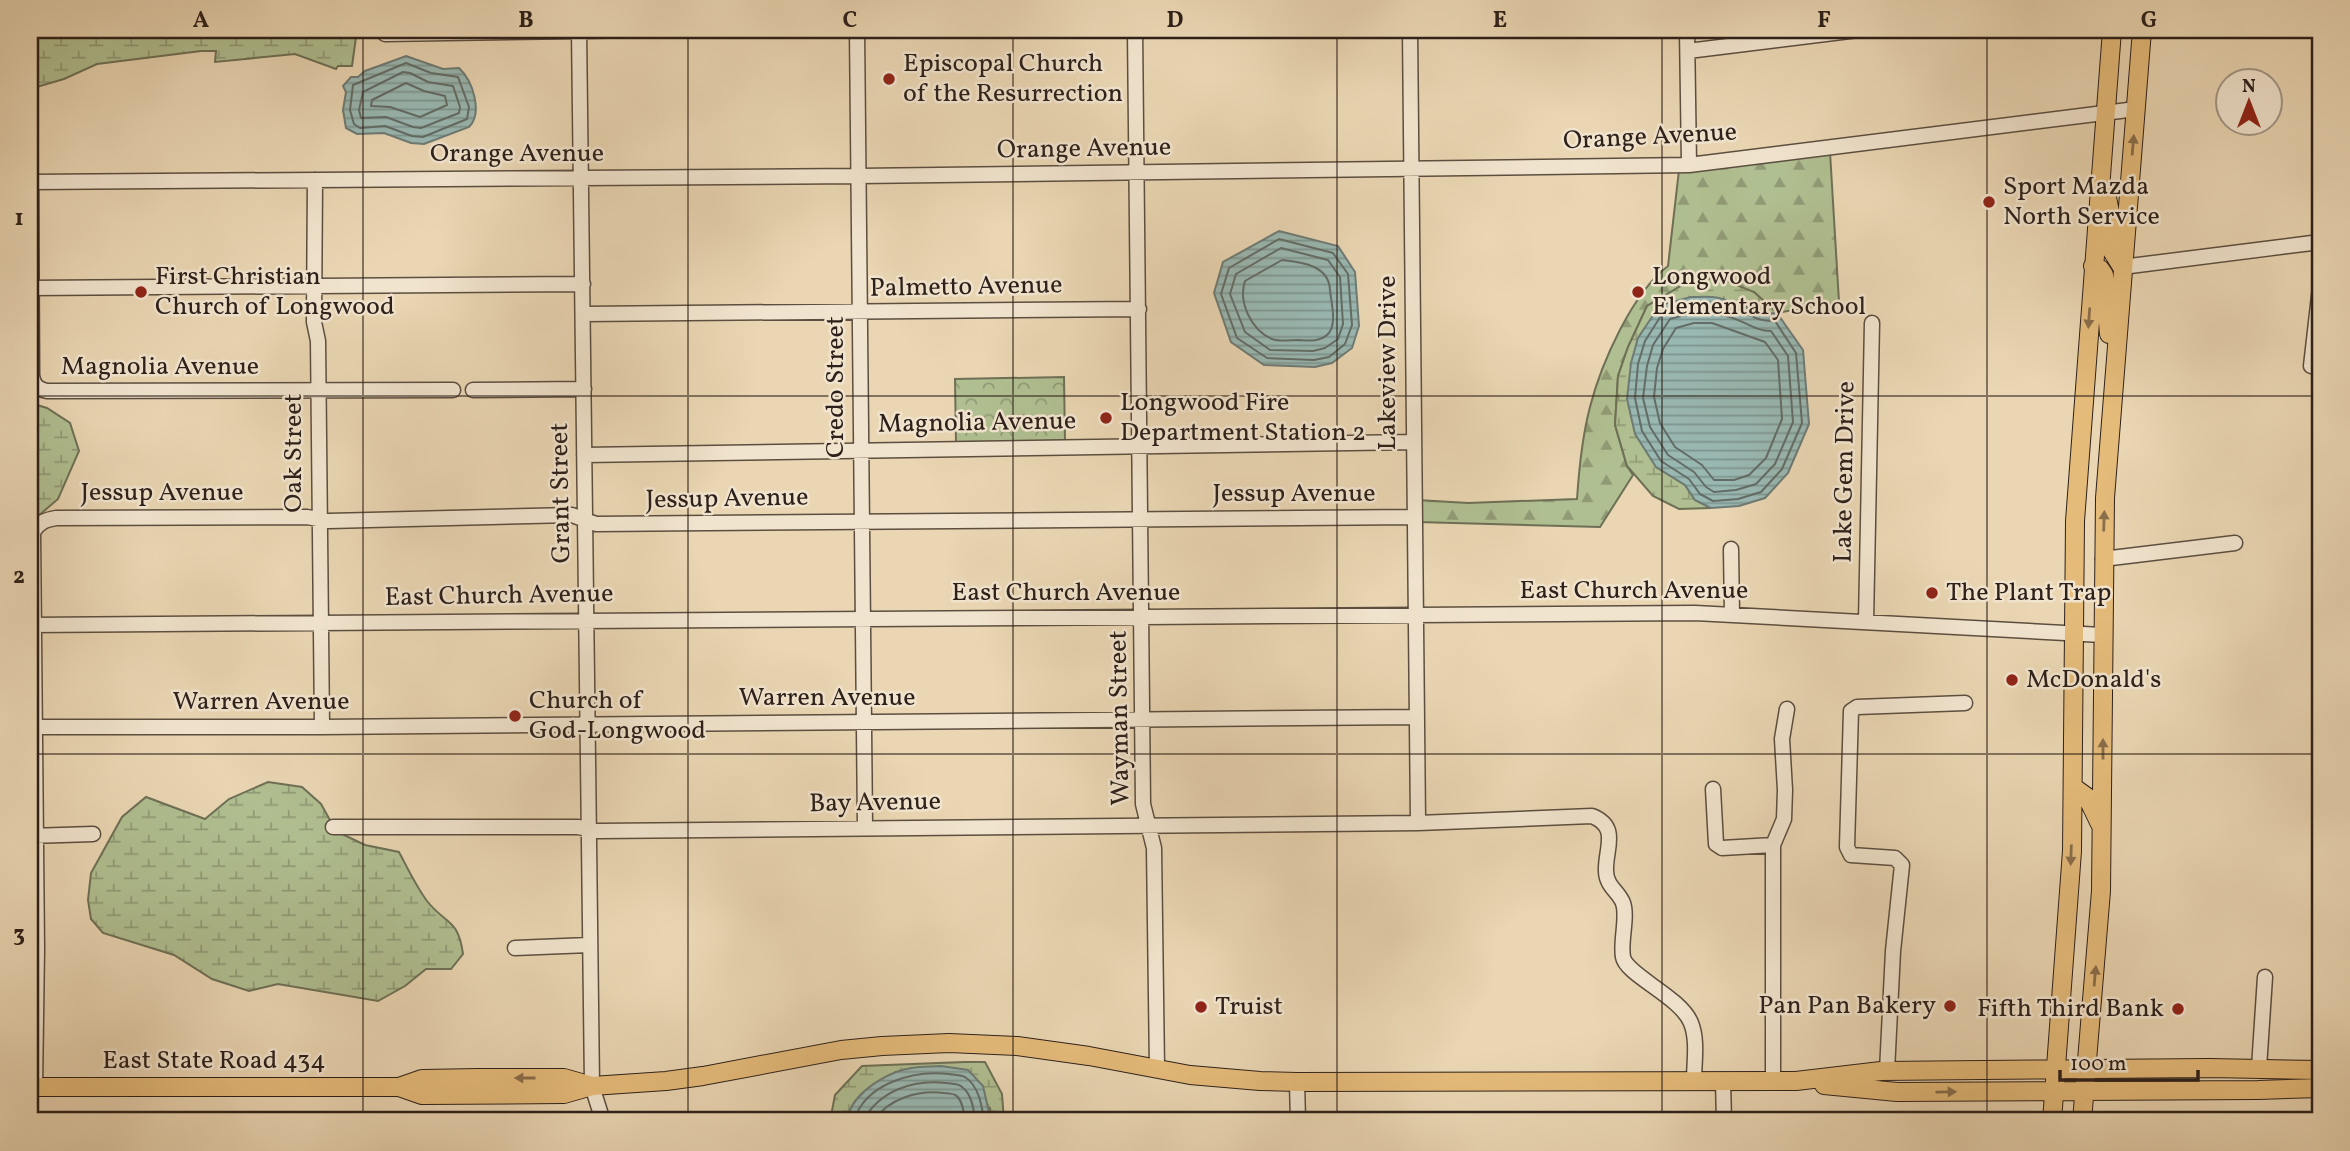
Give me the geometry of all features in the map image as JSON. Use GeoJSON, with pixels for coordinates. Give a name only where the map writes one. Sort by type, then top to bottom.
{"type":"FeatureCollection","features":[{"type":"Feature","properties":{"kind":"main road"},"geometry":{"type":"LineString","coordinates":[[2052,1121],[2069,907],[2076,507],[2112,30]]}},
{"type":"Feature","properties":{"kind":"main road"},"geometry":{"type":"LineString","coordinates":[[2082,1121],[2098,945],[2106,486],[2142,30]]}},
{"type":"Feature","properties":{"kind":"main road"},"geometry":{"type":"LineString","coordinates":[[2101,167],[2110,212],[2112,251],[2122,267]]}},
{"type":"Feature","properties":{"kind":"main road"},"geometry":{"type":"LineString","coordinates":[[2093,266],[2100,269],[2104,275],[2115,369]]}},
{"type":"Feature","properties":{"kind":"main road"},"geometry":{"type":"LineString","coordinates":[[2073,735],[2085,770],[2094,782],[2102,786]]}},
{"type":"Feature","properties":{"kind":"main road"},"geometry":{"type":"LineString","coordinates":[[2073,787],[2087,797],[2102,830]]}},
{"type":"Feature","properties":{"kind":"main road","name":"East State Road 434"},"geometry":{"type":"LineString","coordinates":[[33,1087],[399,1087],[422,1079],[555,1078],[592,1086],[666,1081],[841,1050],[914,1044],[1017,1046],[1225,1079],[1297,1082],[1796,1082]]}},
{"type":"Feature","properties":{"kind":"main road"},"geometry":{"type":"LineString","coordinates":[[1796,1082],[1887,1071],[2259,1068],[2320,1070]]}},
{"type":"Feature","properties":{"kind":"main road"},"geometry":{"type":"LineString","coordinates":[[1796,1082],[1878,1092],[2320,1088]]}},
{"type":"Feature","properties":{"kind":"street","name":"Grant Street"},"geometry":{"type":"LineString","coordinates":[[579,30],[592,1086],[603,1121]]}},
{"type":"Feature","properties":{"kind":"street"},"geometry":{"type":"LineString","coordinates":[[385,34],[643,30]]}},
{"type":"Feature","properties":{"kind":"street","name":"Credo Street"},"geometry":{"type":"LineString","coordinates":[[857,30],[865,827]]}},
{"type":"Feature","properties":{"kind":"street","name":"Wayman Street"},"geometry":{"type":"LineString","coordinates":[[1135,30],[1143,804],[1154,848],[1157,1069]]}},
{"type":"Feature","properties":{"kind":"street","name":"Lakeview Drive"},"geometry":{"type":"LineString","coordinates":[[1410,30],[1418,823]]}},
{"type":"Feature","properties":{"kind":"street"},"geometry":{"type":"LineString","coordinates":[[1687,30],[1689,165]]}},
{"type":"Feature","properties":{"kind":"street"},"geometry":{"type":"LineString","coordinates":[[1688,51],[1858,30]]}},
{"type":"Feature","properties":{"kind":"street","name":"Orange Avenue"},"geometry":{"type":"LineString","coordinates":[[30,182],[580,179],[1689,165],[2136,109]]}},
{"type":"Feature","properties":{"kind":"street","name":"Oak Street"},"geometry":{"type":"LineString","coordinates":[[315,180],[314,285],[322,727]]}},
{"type":"Feature","properties":{"kind":"street"},"geometry":{"type":"LineString","coordinates":[[30,182],[31,288],[583,284]]}},
{"type":"Feature","properties":{"kind":"street"},"geometry":{"type":"LineString","coordinates":[[2122,267],[2320,242]]}},
{"type":"Feature","properties":{"kind":"street"},"geometry":{"type":"LineString","coordinates":[[2311,366],[2320,287]]}},
{"type":"Feature","properties":{"kind":"street","name":"Magnolia Avenue"},"geometry":{"type":"LineString","coordinates":[[31,288],[32,376],[36,387],[47,391],[453,390]]}},
{"type":"Feature","properties":{"kind":"street","name":"Palmetto Avenue"},"geometry":{"type":"LineString","coordinates":[[583,314],[1139,309]]}},
{"type":"Feature","properties":{"kind":"street","name":"Lake Gem Drive"},"geometry":{"type":"LineString","coordinates":[[1866,622],[1872,323]]}},
{"type":"Feature","properties":{"kind":"street"},"geometry":{"type":"LineString","coordinates":[[473,390],[584,389]]}},
{"type":"Feature","properties":{"kind":"street","name":"Magnolia Avenue"},"geometry":{"type":"LineString","coordinates":[[584,454],[1413,442]]}},
{"type":"Feature","properties":{"kind":"street","name":"Jessup Avenue"},"geometry":{"type":"LineString","coordinates":[[31,625],[33,532],[43,521],[56,518],[307,517],[329,522],[572,515],[596,524],[1413,517]]}},
{"type":"Feature","properties":{"kind":"street"},"geometry":{"type":"LineString","coordinates":[[2103,559],[2235,543]]}},
{"type":"Feature","properties":{"kind":"street"},"geometry":{"type":"LineString","coordinates":[[1731,549],[1732,615]]}},
{"type":"Feature","properties":{"kind":"street","name":"East Church Avenue"},"geometry":{"type":"LineString","coordinates":[[31,625],[587,619],[1732,615],[2102,635]]}},
{"type":"Feature","properties":{"kind":"street"},"geometry":{"type":"LineString","coordinates":[[31,625],[33,1087]]}},
{"type":"Feature","properties":{"kind":"street"},"geometry":{"type":"LineString","coordinates":[[1887,1071],[1893,951],[1902,864],[1895,858],[1851,855],[1847,847],[1851,711],[1857,707],[1965,703]]}},
{"type":"Feature","properties":{"kind":"street"},"geometry":{"type":"LineString","coordinates":[[1773,1082],[1773,845],[1784,819],[1782,738],[1787,709]]}},
{"type":"Feature","properties":{"kind":"street","name":"Warren Avenue"},"geometry":{"type":"LineString","coordinates":[[32,727],[1415,717]]}},
{"type":"Feature","properties":{"kind":"street"},"geometry":{"type":"LineString","coordinates":[[1713,789],[1716,844],[1722,848],[1773,845]]}},
{"type":"Feature","properties":{"kind":"street","name":"Bay Avenue"},"geometry":{"type":"LineString","coordinates":[[333,827],[598,831],[1418,823],[1592,816],[1602,820],[1608,829],[1605,873],[1611,887],[1624,904],[1623,959],[1633,971],[1652,983],[1678,1006],[1691,1021],[1694,1036],[1694,1082]]}},
{"type":"Feature","properties":{"kind":"street"},"geometry":{"type":"LineString","coordinates":[[33,836],[93,834]]}},
{"type":"Feature","properties":{"kind":"street"},"geometry":{"type":"LineString","coordinates":[[514,948],[589,945]]}},
{"type":"Feature","properties":{"kind":"street"},"geometry":{"type":"LineString","coordinates":[[2259,1068],[2265,977]]}},
{"type":"Feature","properties":{"kind":"street"},"geometry":{"type":"LineString","coordinates":[[1724,1081],[1724,1121]]}},
{"type":"Feature","properties":{"kind":"street"},"geometry":{"type":"LineString","coordinates":[[1297,1082],[1298,1121]]}},
{"type":"Feature","properties":{"kind":"green space"},"geometry":{"type":"Polygon","coordinates":[[[30,30],[357,30],[352,66],[338,66],[336,69],[295,54],[215,62],[216,51],[201,51],[97,64],[64,79],[30,89],[30,30]]]}},
{"type":"Feature","properties":{"kind":"green space"},"geometry":{"type":"Polygon","coordinates":[[[1830,152],[1839,302],[1777,313],[1754,292],[1684,285],[1647,306],[1618,376],[1615,425],[1627,466],[1633,475],[1600,527],[1418,522],[1418,500],[1468,503],[1577,499],[1585,430],[1602,371],[1630,311],[1642,293],[1668,266],[1679,170],[1830,152]]]}},
{"type":"Feature","properties":{"kind":"green space"},"geometry":{"type":"Polygon","coordinates":[[[1717,277],[1754,292],[1777,313],[1764,315],[1742,304],[1656,467],[1685,485],[1695,500],[1711,508],[1679,509],[1653,496],[1627,466],[1615,425],[1618,376],[1647,306],[1684,284],[1717,277]]]}},
{"type":"Feature","properties":{"kind":"green space"},"geometry":{"type":"Polygon","coordinates":[[[1064,377],[1065,441],[956,442],[955,379],[1064,377]]]}},
{"type":"Feature","properties":{"kind":"green space"},"geometry":{"type":"Polygon","coordinates":[[[30,403],[47,408],[70,423],[79,451],[58,499],[30,523],[30,403]]]}},
{"type":"Feature","properties":{"kind":"green space"},"geometry":{"type":"Polygon","coordinates":[[[268,782],[302,787],[321,804],[331,822],[328,822],[329,833],[340,833],[365,845],[399,852],[427,901],[458,934],[463,954],[451,969],[426,969],[405,986],[378,1001],[278,984],[249,991],[212,979],[174,955],[103,933],[91,919],[88,900],[91,873],[122,817],[146,797],[205,819],[229,799],[268,782]]]}},
{"type":"Feature","properties":{"kind":"green space"},"geometry":{"type":"Polygon","coordinates":[[[985,1062],[1002,1094],[1004,1121],[991,1121],[990,1108],[896,1072],[859,1097],[849,1112],[847,1121],[830,1121],[835,1095],[862,1066],[985,1062]]]}},
{"type":"Feature","properties":{"kind":"water"},"geometry":{"type":"Polygon","coordinates":[[[406,56],[443,69],[459,68],[472,89],[476,106],[469,127],[424,144],[411,143],[384,133],[357,134],[346,128],[343,110],[346,92],[343,86],[351,77],[358,77],[365,71],[406,56]]]}},
{"type":"Feature","properties":{"kind":"water"},"geometry":{"type":"Polygon","coordinates":[[[1279,231],[1338,246],[1355,272],[1359,326],[1352,348],[1332,363],[1315,367],[1264,365],[1231,342],[1214,293],[1223,262],[1279,231]]]}},
{"type":"Feature","properties":{"kind":"water"},"geometry":{"type":"Polygon","coordinates":[[[1691,297],[1719,298],[1755,311],[1777,313],[1803,350],[1809,424],[1788,473],[1765,498],[1739,506],[1711,508],[1695,500],[1685,485],[1656,467],[1635,434],[1627,399],[1631,363],[1638,338],[1660,305],[1691,297]]]}},
{"type":"Feature","properties":{"kind":"water"},"geometry":{"type":"Polygon","coordinates":[[[941,1066],[968,1070],[983,1086],[991,1121],[847,1121],[858,1097],[880,1080],[907,1069],[941,1066]]]}},
{"type":"Feature","properties":{"kind":"place","name":"Episcopal Church of the Resurrection"},"geometry":{"type":"Point","coordinates":[889,79]}},
{"type":"Feature","properties":{"kind":"place","name":"Sport Mazda North Service"},"geometry":{"type":"Point","coordinates":[1989,202]}},
{"type":"Feature","properties":{"kind":"place","name":"First Christian Church of Longwood"},"geometry":{"type":"Point","coordinates":[141,292]}},
{"type":"Feature","properties":{"kind":"place","name":"Longwood Elementary School"},"geometry":{"type":"Point","coordinates":[1638,292]}},
{"type":"Feature","properties":{"kind":"place","name":"Longwood Fire Department Station 2"},"geometry":{"type":"Point","coordinates":[1106,418]}},
{"type":"Feature","properties":{"kind":"place","name":"The Plant Trap"},"geometry":{"type":"Point","coordinates":[1932,593]}},
{"type":"Feature","properties":{"kind":"place","name":"McDonald's"},"geometry":{"type":"Point","coordinates":[2012,680]}},
{"type":"Feature","properties":{"kind":"place","name":"Church of God-Longwood"},"geometry":{"type":"Point","coordinates":[515,716]}},
{"type":"Feature","properties":{"kind":"place","name":"Pan Pan Bakery"},"geometry":{"type":"Point","coordinates":[1950,1006]}},
{"type":"Feature","properties":{"kind":"place","name":"Truist"},"geometry":{"type":"Point","coordinates":[1201,1007]}},
{"type":"Feature","properties":{"kind":"place","name":"Fifth Third Bank"},"geometry":{"type":"Point","coordinates":[2178,1009]}}]}
